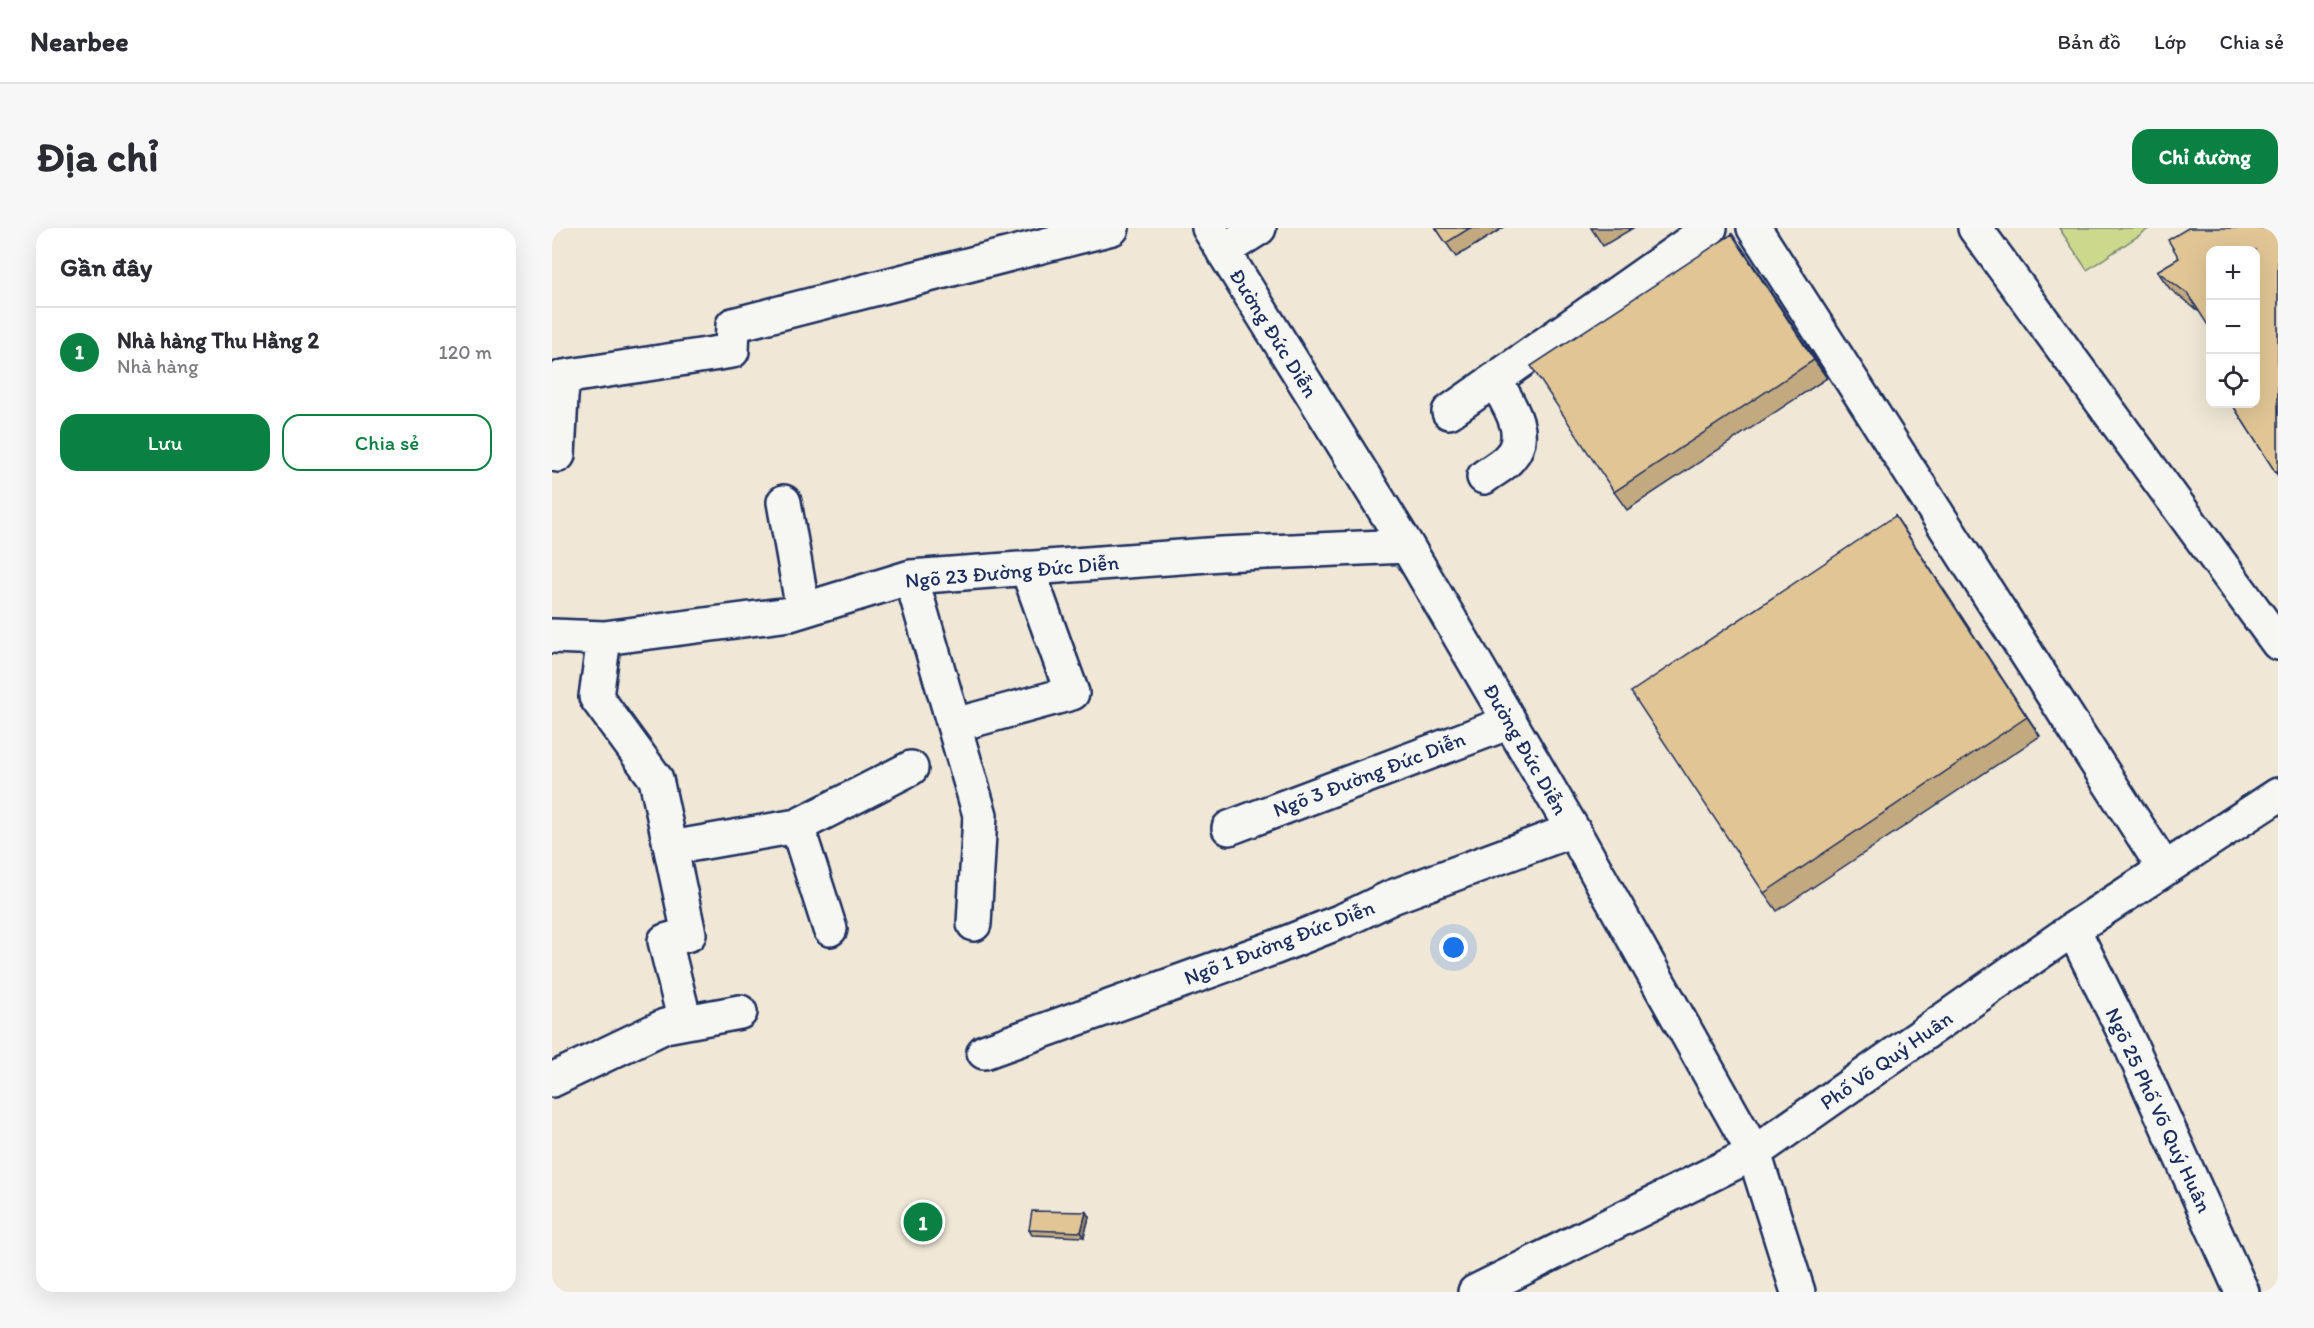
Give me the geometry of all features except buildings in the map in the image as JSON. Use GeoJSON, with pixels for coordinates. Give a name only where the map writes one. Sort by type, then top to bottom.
{"type":"FeatureCollection","features":[{"type":"Feature","properties":{"kind":"street"},"geometry":{"type":"LineString","coordinates":[[558,455],[557,397],[562,377],[732,351],[733,325],[1112,228]]}},
{"type":"Feature","properties":{"kind":"street"},"geometry":{"type":"LineString","coordinates":[[1216,239],[1259,228]]}},
{"type":"Feature","properties":{"kind":"street"},"geometry":{"type":"LineString","coordinates":[[1449,412],[1710,228]]}},
{"type":"Feature","properties":{"kind":"street"},"geometry":{"type":"LineString","coordinates":[[1754,228],[2164,868]]}},
{"type":"Feature","properties":{"kind":"street"},"geometry":{"type":"LineString","coordinates":[[1975,228],[2278,643]]}},
{"type":"Feature","properties":{"kind":"street","name":"Đường Đức Diễn"},"geometry":{"type":"LineString","coordinates":[[1216,239],[1407,546],[1573,830],[1754,1153],[1798,1292]]}},
{"type":"Feature","properties":{"kind":"street"},"geometry":{"type":"LineString","coordinates":[[1484,477],[1510,458],[1519,444],[1518,425],[1495,380]]}},
{"type":"Feature","properties":{"kind":"street"},"geometry":{"type":"LineString","coordinates":[[784,502],[803,610]]}},
{"type":"Feature","properties":{"kind":"street","name":"Ngõ 23 Đường Đức Diễn"},"geometry":{"type":"LineString","coordinates":[[552,636],[604,638],[790,614],[912,576],[1221,554],[1407,546]]}},
{"type":"Feature","properties":{"kind":"street"},"geometry":{"type":"LineString","coordinates":[[955,725],[1072,693],[1027,568]]}},
{"type":"Feature","properties":{"kind":"street"},"geometry":{"type":"LineString","coordinates":[[912,576],[980,815],[974,924]]}},
{"type":"Feature","properties":{"kind":"street"},"geometry":{"type":"LineString","coordinates":[[604,638],[596,697],[656,779],[671,848],[689,934],[665,941],[685,1022]]}},
{"type":"Feature","properties":{"kind":"street","name":"Ngõ 3 Đường Đức Diễn"},"geometry":{"type":"LineString","coordinates":[[1229,828],[1510,722]]}},
{"type":"Feature","properties":{"kind":"street"},"geometry":{"type":"LineString","coordinates":[[671,848],[797,826],[911,768]]}},
{"type":"Feature","properties":{"kind":"street","name":"Phố Võ Quý Huân"},"geometry":{"type":"LineString","coordinates":[[1475,1292],[1754,1153],[2073,929],[2278,795]]}},
{"type":"Feature","properties":{"kind":"street"},"geometry":{"type":"LineString","coordinates":[[797,826],[830,929]]}},
{"type":"Feature","properties":{"kind":"street","name":"Ngõ 1 Đường Đức Diễn"},"geometry":{"type":"LineString","coordinates":[[984,1052],[1276,947],[1344,920],[1392,897],[1573,830]]}},
{"type":"Feature","properties":{"kind":"street","name":"Ngõ 25 Phố Võ Quý Huân"},"geometry":{"type":"LineString","coordinates":[[2073,929],[2131,1046],[2242,1292]]}},
{"type":"Feature","properties":{"kind":"street"},"geometry":{"type":"LineString","coordinates":[[552,1080],[665,1026],[740,1012]]}},
{"type":"Feature","properties":{"kind":"green space"},"geometry":{"type":"Polygon","coordinates":[[[2059,228],[2150,228],[2087,270],[2059,228]]]}},
{"type":"Feature","properties":{"kind":"place","name":"Nhà hàng Thu Hằng 2"},"geometry":{"type":"Point","coordinates":[923,1222]}}]}
